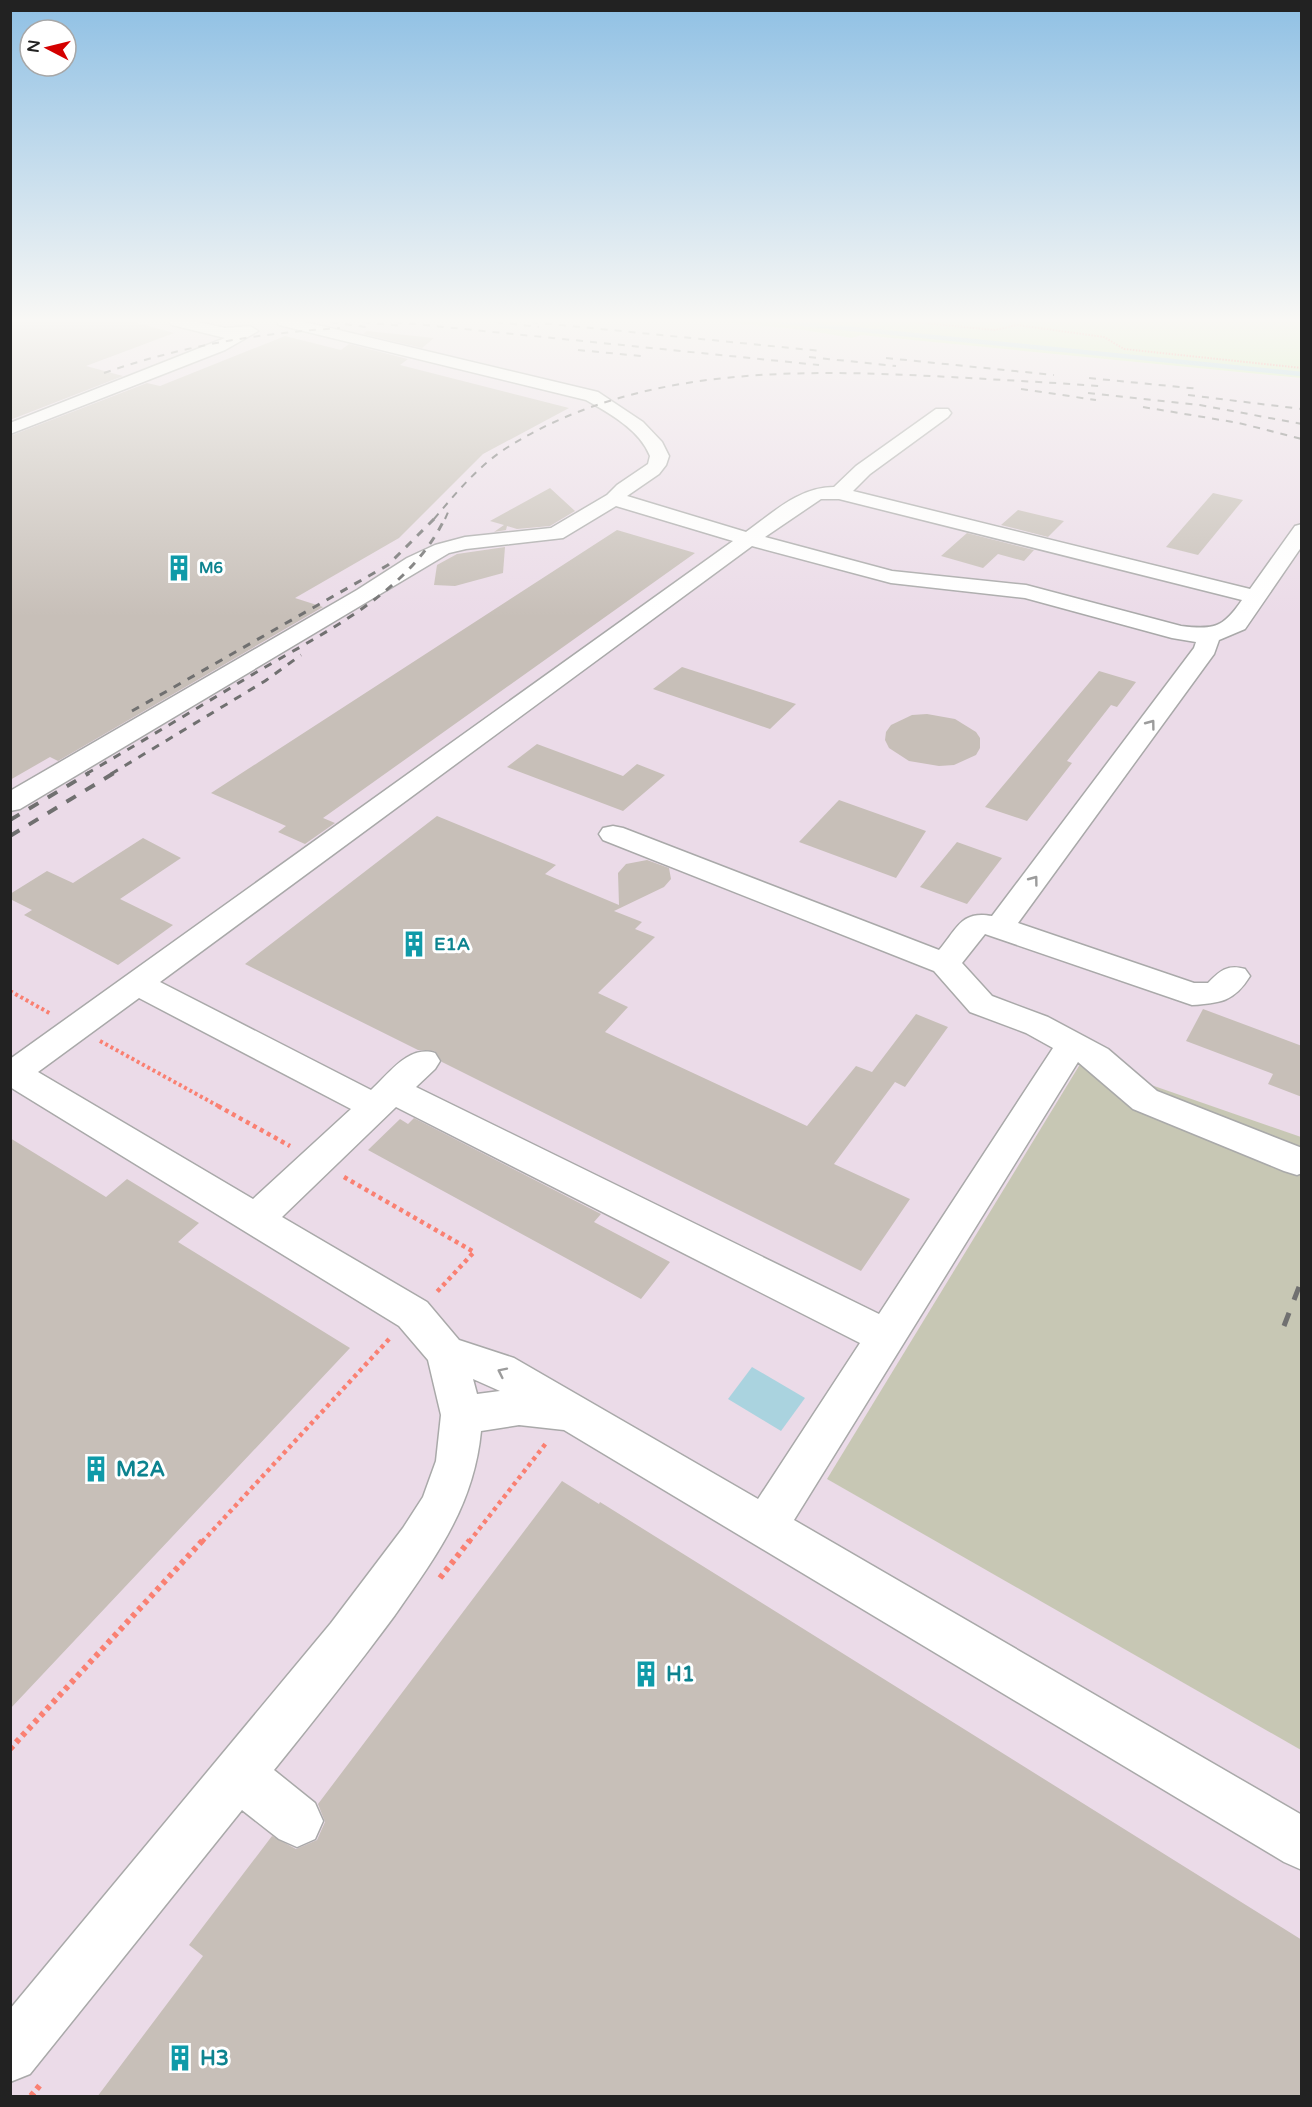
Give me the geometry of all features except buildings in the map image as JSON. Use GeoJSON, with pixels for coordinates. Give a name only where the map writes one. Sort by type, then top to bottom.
{"type":"FeatureCollection","features":[{"type":"Feature","properties":{"kind":"lane"},"geometry":{"type":"LineString","coordinates":[[10,429],[32,420]]}},
{"type":"Feature","properties":{"kind":"lane"},"geometry":{"type":"LineString","coordinates":[[10,803],[424,558],[442,549],[465,543],[556,534],[614,499],[618,493],[648,474],[658,464],[661,454],[656,443],[629,420]]}},
{"type":"Feature","properties":{"kind":"lane"},"geometry":{"type":"LineString","coordinates":[[839,493],[863,470],[932,420]]}},
{"type":"Feature","properties":{"kind":"lane"},"geometry":{"type":"LineString","coordinates":[[10,2054],[348,1640],[419,1543],[441,1507],[457,1461],[462,1415],[446,1353],[412,1314],[12,1072],[77,1029],[808,497],[819,493],[839,493],[1257,597]]}},
{"type":"Feature","properties":{"kind":"lane"},"geometry":{"type":"LineString","coordinates":[[614,499],[749,540],[891,577],[1026,592],[1179,633],[1209,636],[1237,624],[1302,530]]}},
{"type":"Feature","properties":{"kind":"lane"},"geometry":{"type":"LineString","coordinates":[[999,927],[1206,649],[1209,636]]}},
{"type":"Feature","properties":{"kind":"lane"},"geometry":{"type":"LineString","coordinates":[[613,834],[945,964],[981,1004],[1037,1025],[1096,1057],[1145,1100],[1297,1161]]}},
{"type":"Feature","properties":{"kind":"lane"},"geometry":{"type":"LineString","coordinates":[[945,964],[978,922],[999,927],[1192,994],[1216,993],[1234,976]]}},
{"type":"Feature","properties":{"kind":"lane"},"geometry":{"type":"LineString","coordinates":[[138,984],[886,1338]]}},
{"type":"Feature","properties":{"kind":"lane"},"geometry":{"type":"LineString","coordinates":[[766,1526],[1072,1044]]}},
{"type":"Feature","properties":{"kind":"lane"},"geometry":{"type":"LineString","coordinates":[[256,1219],[423,1061]]}},
{"type":"Feature","properties":{"kind":"lane"},"geometry":{"type":"LineString","coordinates":[[446,1353],[500,1370],[1302,1844]]}},
{"type":"Feature","properties":{"kind":"lane"},"geometry":{"type":"LineString","coordinates":[[462,1415],[519,1407],[570,1413]]}},
{"type":"Feature","properties":{"kind":"lane"},"geometry":{"type":"LineString","coordinates":[[238,1774],[297,1821]]}},
{"type":"Feature","properties":{"kind":"path"},"geometry":{"type":"LineString","coordinates":[[10,991],[316,1161],[474,1252],[442,1287],[412,1314],[10,1749]]}},
{"type":"Feature","properties":{"kind":"shaded area"},"geometry":{"type":"Polygon","coordinates":[[[11,420],[1301,420],[1301,2096],[11,2096],[11,420]]]}},
{"type":"Feature","properties":{"kind":"shaded area"},"geometry":{"type":"Polygon","coordinates":[[[1082,1061],[1301,1137],[1301,1750],[827,1479],[1082,1061]]]}},
{"type":"Feature","properties":{"kind":"water"},"geometry":{"type":"Polygon","coordinates":[[[752,1367],[805,1398],[781,1431],[728,1399],[752,1367]]]}},
{"type":"Feature","properties":{"kind":"railway"},"geometry":{"type":"LineString","coordinates":[[434,519],[459,490],[497,454],[559,420]]}},
{"type":"Feature","properties":{"kind":"railway"},"geometry":{"type":"LineString","coordinates":[[1223,420],[1302,439]]}},
{"type":"Feature","properties":{"kind":"railway"},"geometry":{"type":"LineString","coordinates":[[1282,420],[1302,424]]}},
{"type":"Feature","properties":{"kind":"railway"},"geometry":{"type":"LineString","coordinates":[[445,519],[449,510]]}},
{"type":"Feature","properties":{"kind":"railway"},"geometry":{"type":"LineString","coordinates":[[86,774],[360,610],[409,569],[429,545],[445,518]]}},
{"type":"Feature","properties":{"kind":"railway"},"geometry":{"type":"LineString","coordinates":[[132,711],[388,565],[434,519]]}},
{"type":"Feature","properties":{"kind":"railway"},"geometry":{"type":"LineString","coordinates":[[111,774],[265,681],[301,655]]}},
{"type":"Feature","properties":{"kind":"railway"},"geometry":{"type":"LineString","coordinates":[[10,820],[89,773]]}},
{"type":"Feature","properties":{"kind":"railway"},"geometry":{"type":"LineString","coordinates":[[10,836],[114,773]]}},
{"type":"Feature","properties":{"kind":"railway"},"geometry":{"type":"LineString","coordinates":[[1284,1326],[1302,1279]]}},
{"type":"Feature","properties":{"kind":"place","name":"M6"},"geometry":{"type":"Point","coordinates":[179,568]}},
{"type":"Feature","properties":{"kind":"place","name":"E1A"},"geometry":{"type":"Point","coordinates":[414,944]}},
{"type":"Feature","properties":{"kind":"place","name":"M2A"},"geometry":{"type":"Point","coordinates":[96,1469]}},
{"type":"Feature","properties":{"kind":"place","name":"H1"},"geometry":{"type":"Point","coordinates":[646,1674]}},
{"type":"Feature","properties":{"kind":"place","name":"H3"},"geometry":{"type":"Point","coordinates":[180,2058]}}]}
